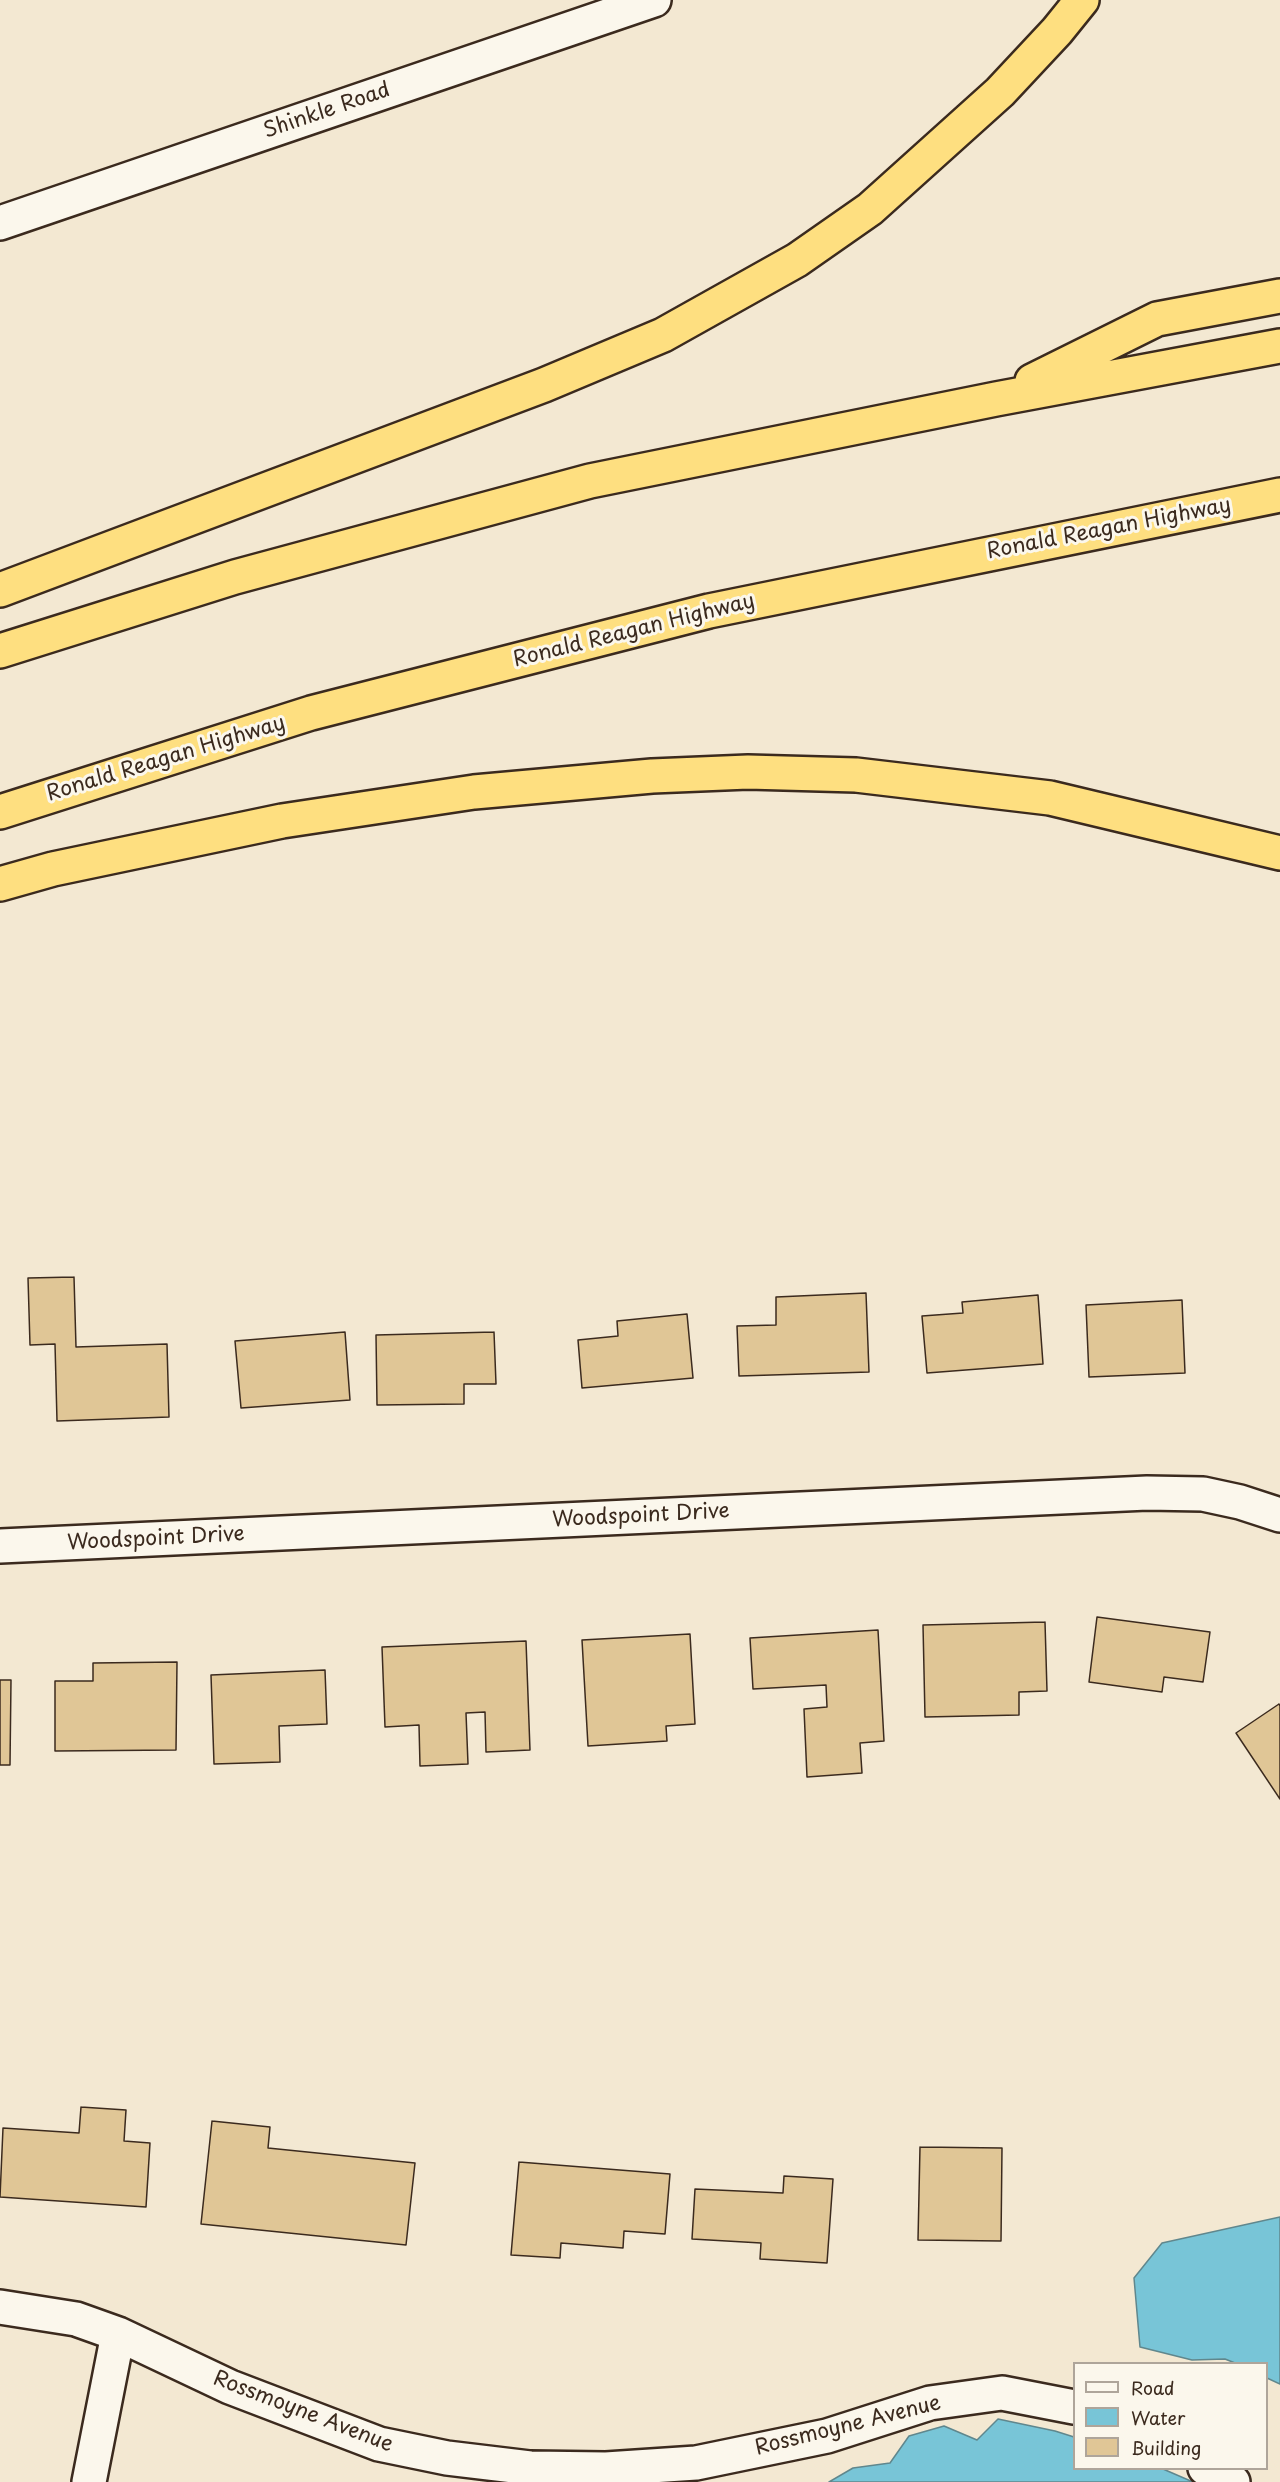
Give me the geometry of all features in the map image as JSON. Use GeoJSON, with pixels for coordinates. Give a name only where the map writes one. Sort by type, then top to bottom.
{"type":"FeatureCollection","features":[{"type":"Feature","properties":{"kind":"highway"},"geometry":{"type":"LineString","coordinates":[[0,590],[544,386],[671,330],[797,260],[870,209],[1000,92],[1057,31],[1082,0]]}},
{"type":"Feature","properties":{"kind":"highway"},"geometry":{"type":"LineString","coordinates":[[996,399],[1157,319],[1280,296]]}},
{"type":"Feature","properties":{"kind":"highway"},"geometry":{"type":"LineString","coordinates":[[0,651],[235,577],[590,481],[996,399],[1280,346]]}},
{"type":"Feature","properties":{"kind":"highway","name":"Ronald Reagan Highway"},"geometry":{"type":"LineString","coordinates":[[0,812],[311,713],[709,611],[1280,495]]}},
{"type":"Feature","properties":{"kind":"highway"},"geometry":{"type":"LineString","coordinates":[[0,884],[53,869],[282,821],[463,794],[652,776],[748,772],[856,775],[1050,798],[1280,853]]}},
{"type":"Feature","properties":{"kind":"street","name":"Shinkle Road"},"geometry":{"type":"LineString","coordinates":[[0,223],[654,0]]}},
{"type":"Feature","properties":{"kind":"street","name":"Woodspoint Drive"},"geometry":{"type":"LineString","coordinates":[[0,1546],[1148,1493],[1203,1494],[1240,1502],[1280,1515]]}},
{"type":"Feature","properties":{"kind":"street","name":"Rossmoyne Avenue"},"geometry":{"type":"LineString","coordinates":[[0,2307],[76,2319],[118,2334],[230,2387],[379,2444],[447,2458],[530,2468],[606,2469],[696,2463],[827,2436],[930,2403],[1002,2393],[1073,2407]]}},
{"type":"Feature","properties":{"kind":"street"},"geometry":{"type":"LineString","coordinates":[[89,2482],[118,2334]]}},
{"type":"Feature","properties":{"kind":"street"},"geometry":{"type":"LineString","coordinates":[[1207,2470],[1233,2482]]}},
{"type":"Feature","properties":{"kind":"water"},"geometry":{"type":"Polygon","coordinates":[[[1280,2217],[1280,2384],[1268,2378],[1268,2362],[1232,2362],[1225,2359],[1192,2360],[1140,2347],[1134,2278],[1162,2243],[1280,2217]]]}},
{"type":"Feature","properties":{"kind":"water"},"geometry":{"type":"Polygon","coordinates":[[[998,2419],[1073,2437],[1073,2470],[1165,2470],[1193,2482],[829,2482],[853,2468],[890,2463],[909,2436],[944,2426],[977,2440],[998,2419]]]}},
{"type":"Feature","properties":{"kind":"building"},"geometry":{"type":"Polygon","coordinates":[[[74,1277],[76,1347],[167,1344],[169,1417],[57,1421],[55,1344],[30,1345],[28,1278],[74,1277]]]}},
{"type":"Feature","properties":{"kind":"building"},"geometry":{"type":"Polygon","coordinates":[[[866,1293],[869,1372],[739,1376],[737,1326],[776,1325],[776,1297],[866,1293]]]}},
{"type":"Feature","properties":{"kind":"building"},"geometry":{"type":"Polygon","coordinates":[[[1038,1295],[1043,1364],[927,1373],[922,1316],[963,1313],[962,1302],[1038,1295]]]}},
{"type":"Feature","properties":{"kind":"building"},"geometry":{"type":"Polygon","coordinates":[[[1182,1300],[1185,1373],[1089,1377],[1086,1305],[1182,1300]]]}},
{"type":"Feature","properties":{"kind":"building"},"geometry":{"type":"Polygon","coordinates":[[[687,1314],[693,1378],[582,1388],[578,1340],[618,1336],[617,1321],[687,1314]]]}},
{"type":"Feature","properties":{"kind":"building"},"geometry":{"type":"Polygon","coordinates":[[[345,1332],[350,1400],[241,1408],[235,1341],[345,1332]]]}},
{"type":"Feature","properties":{"kind":"building"},"geometry":{"type":"Polygon","coordinates":[[[494,1332],[496,1384],[464,1384],[464,1404],[377,1405],[376,1335],[494,1332]]]}},
{"type":"Feature","properties":{"kind":"building"},"geometry":{"type":"Polygon","coordinates":[[[1097,1617],[1210,1632],[1203,1682],[1164,1677],[1162,1692],[1089,1682],[1097,1617]]]}},
{"type":"Feature","properties":{"kind":"building"},"geometry":{"type":"Polygon","coordinates":[[[1045,1622],[1047,1691],[1019,1692],[1019,1715],[925,1717],[923,1625],[1045,1622]]]}},
{"type":"Feature","properties":{"kind":"building"},"geometry":{"type":"Polygon","coordinates":[[[878,1630],[884,1741],[860,1743],[862,1773],[807,1777],[804,1709],[827,1707],[826,1685],[753,1689],[750,1638],[878,1630]]]}},
{"type":"Feature","properties":{"kind":"building"},"geometry":{"type":"Polygon","coordinates":[[[690,1634],[695,1724],[666,1726],[667,1741],[588,1746],[582,1640],[690,1634]]]}},
{"type":"Feature","properties":{"kind":"building"},"geometry":{"type":"Polygon","coordinates":[[[526,1641],[530,1750],[486,1752],[485,1712],[466,1713],[468,1764],[420,1766],[419,1725],[385,1727],[382,1647],[526,1641]]]}},
{"type":"Feature","properties":{"kind":"building"},"geometry":{"type":"Polygon","coordinates":[[[177,1662],[176,1750],[55,1751],[55,1681],[93,1681],[93,1663],[177,1662]]]}},
{"type":"Feature","properties":{"kind":"building"},"geometry":{"type":"Polygon","coordinates":[[[325,1670],[327,1724],[279,1726],[280,1762],[214,1764],[211,1675],[325,1670]]]}},
{"type":"Feature","properties":{"kind":"building"},"geometry":{"type":"Polygon","coordinates":[[[0,1680],[11,1680],[10,1765],[0,1765],[0,1680]]]}},
{"type":"Feature","properties":{"kind":"building"},"geometry":{"type":"Polygon","coordinates":[[[1279,1704],[1280,1706],[1280,1799],[1236,1733],[1279,1704]]]}},
{"type":"Feature","properties":{"kind":"building"},"geometry":{"type":"Polygon","coordinates":[[[81,2107],[126,2110],[124,2141],[150,2143],[146,2207],[0,2197],[3,2128],[79,2133],[81,2107]]]}},
{"type":"Feature","properties":{"kind":"building"},"geometry":{"type":"Polygon","coordinates":[[[212,2121],[270,2127],[268,2148],[415,2163],[406,2245],[201,2224],[212,2121]]]}},
{"type":"Feature","properties":{"kind":"building"},"geometry":{"type":"Polygon","coordinates":[[[920,2147],[1002,2148],[1001,2241],[918,2240],[920,2147]]]}},
{"type":"Feature","properties":{"kind":"building"},"geometry":{"type":"Polygon","coordinates":[[[519,2162],[670,2174],[665,2234],[624,2231],[623,2248],[561,2243],[560,2258],[511,2255],[519,2162]]]}},
{"type":"Feature","properties":{"kind":"building"},"geometry":{"type":"Polygon","coordinates":[[[784,2176],[833,2179],[827,2263],[760,2259],[761,2243],[692,2239],[695,2189],[783,2193],[784,2176]]]}}]}
